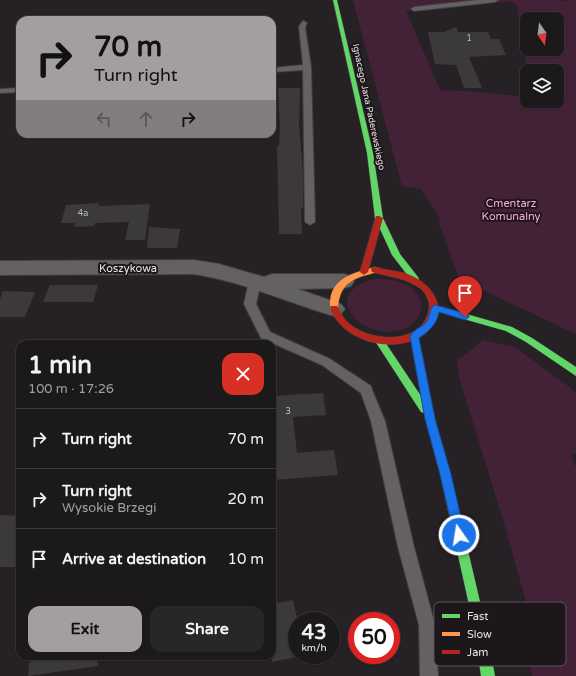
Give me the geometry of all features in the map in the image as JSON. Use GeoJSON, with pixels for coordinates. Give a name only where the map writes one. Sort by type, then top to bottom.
{"type":"FeatureCollection","features":[{"type":"Feature","properties":{"kind":"main road","name":"Ignacego Jana Paderewskiego"},"geometry":{"type":"LineString","coordinates":[[335,0],[370,153],[379,218],[396,255],[415,279]]}},
{"type":"Feature","properties":{"kind":"main road","name":"Ignacego Jana Paderewskiego"},"geometry":{"type":"LineString","coordinates":[[364,272],[379,218]]}},
{"type":"Feature","properties":{"kind":"main road"},"geometry":{"type":"LineString","coordinates":[[387,270],[415,279],[426,287],[433,297],[435,308],[434,319],[426,329],[414,336],[399,340],[380,341],[362,336],[346,327],[336,316],[333,303],[336,291],[344,280],[364,272],[387,270]]}},
{"type":"Feature","properties":{"kind":"main road"},"geometry":{"type":"LineString","coordinates":[[435,308],[509,329],[529,340],[576,372]]}},
{"type":"Feature","properties":{"kind":"main road"},"geometry":{"type":"LineString","coordinates":[[414,336],[430,419],[445,474],[474,602]]}},
{"type":"Feature","properties":{"kind":"main road"},"geometry":{"type":"LineString","coordinates":[[380,341],[430,419]]}},
{"type":"Feature","properties":{"kind":"main road"},"geometry":{"type":"LineString","coordinates":[[486,666],[488,676]]}},
{"type":"Feature","properties":{"kind":"street","name":"Koszykowa"},"geometry":{"type":"LineString","coordinates":[[0,268],[194,267],[219,270],[334,309]]}},
{"type":"Feature","properties":{"kind":"street","name":"Koszykowa"},"geometry":{"type":"LineString","coordinates":[[255,281],[306,282],[344,280]]}},
{"type":"Feature","properties":{"kind":"lane"},"geometry":{"type":"LineString","coordinates":[[414,9],[495,0]]}},
{"type":"Feature","properties":{"kind":"lane"},"geometry":{"type":"LineString","coordinates":[[304,23],[302,27],[307,67],[310,222]]}},
{"type":"Feature","properties":{"kind":"lane"},"geometry":{"type":"LineString","coordinates":[[276,70],[307,67]]}},
{"type":"Feature","properties":{"kind":"lane"},"geometry":{"type":"LineString","coordinates":[[0,91],[16,90]]}},
{"type":"Feature","properties":{"kind":"lane"},"geometry":{"type":"LineString","coordinates":[[255,281],[250,304],[265,335],[326,362],[366,390],[378,421],[404,540],[427,625],[429,676]]}},
{"type":"Feature","properties":{"kind":"green space","name":"Cmentarz Komunalny"},"geometry":{"type":"Polygon","coordinates":[[[353,0],[576,0],[576,334],[459,279],[439,223],[440,218],[421,189],[402,186],[353,0]],[[512,1],[406,11],[440,90],[520,96],[520,108],[564,108],[564,64],[526,64],[525,56],[564,56],[564,12],[520,12],[520,26],[517,6],[512,1]]]}},
{"type":"Feature","properties":{"kind":"green space"},"geometry":{"type":"Polygon","coordinates":[[[375,279],[398,281],[410,287],[415,292],[421,303],[420,314],[417,320],[406,328],[390,332],[375,330],[362,324],[353,316],[348,305],[349,295],[357,286],[375,279]]]}},
{"type":"Feature","properties":{"kind":"green space"},"geometry":{"type":"Polygon","coordinates":[[[483,340],[515,347],[576,392],[576,453],[572,456],[576,468],[576,676],[532,676],[531,666],[566,666],[566,602],[526,602],[505,526],[459,378],[457,361],[483,340]]]}},
{"type":"Feature","properties":{"kind":"building"},"geometry":{"type":"Polygon","coordinates":[[[456,27],[458,32],[488,32],[491,39],[499,39],[506,55],[469,57],[482,88],[464,88],[456,65],[435,64],[428,32],[444,32],[456,27]]]}},
{"type":"Feature","properties":{"kind":"building"},"geometry":{"type":"Polygon","coordinates":[[[278,88],[300,88],[299,124],[303,174],[303,208],[301,208],[302,234],[279,234],[277,146],[279,146],[280,127],[278,88]]]}},
{"type":"Feature","properties":{"kind":"building"},"geometry":{"type":"Polygon","coordinates":[[[99,203],[98,206],[150,204],[145,240],[125,240],[129,222],[95,223],[94,226],[74,227],[75,223],[61,223],[66,205],[99,203]]]}},
{"type":"Feature","properties":{"kind":"building"},"geometry":{"type":"Polygon","coordinates":[[[149,227],[180,229],[177,248],[147,248],[149,227]]]}},
{"type":"Feature","properties":{"kind":"building"},"geometry":{"type":"Polygon","coordinates":[[[50,285],[98,285],[93,302],[43,302],[50,285]]]}},
{"type":"Feature","properties":{"kind":"building"},"geometry":{"type":"Polygon","coordinates":[[[3,291],[35,292],[25,317],[0,317],[0,299],[3,291]]]}},
{"type":"Feature","properties":{"kind":"building"},"geometry":{"type":"Polygon","coordinates":[[[323,393],[326,415],[293,417],[297,453],[334,450],[338,475],[276,480],[276,396],[323,393]]]}},
{"type":"Feature","properties":{"kind":"building"},"geometry":{"type":"Polygon","coordinates":[[[0,515],[16,516],[16,567],[0,567],[0,515]]]}},
{"type":"Feature","properties":{"kind":"building"},"geometry":{"type":"Polygon","coordinates":[[[293,600],[296,612],[288,612],[288,659],[272,662],[272,660],[276,660],[276,603],[293,600]]]}},
{"type":"Feature","properties":{"kind":"building"},"geometry":{"type":"Polygon","coordinates":[[[30,660],[97,660],[98,666],[28,676],[30,660]]]}},
{"type":"Feature","properties":{"kind":"traffic: fast"},"geometry":{"type":"LineString","coordinates":[[335,0],[370,153],[379,218],[396,255],[415,279]]}},
{"type":"Feature","properties":{"kind":"traffic: fast"},"geometry":{"type":"LineString","coordinates":[[435,308],[509,329],[529,340],[576,372]]}},
{"type":"Feature","properties":{"kind":"traffic: fast"},"geometry":{"type":"LineString","coordinates":[[414,336],[430,419],[445,474],[474,602]]}},
{"type":"Feature","properties":{"kind":"traffic: fast"},"geometry":{"type":"LineString","coordinates":[[380,341],[424,409]]}},
{"type":"Feature","properties":{"kind":"traffic: fast"},"geometry":{"type":"LineString","coordinates":[[486,666],[488,676]]}},
{"type":"Feature","properties":{"kind":"traffic: slow"},"geometry":{"type":"LineString","coordinates":[[334,308],[337,291],[340,285],[352,277],[375,270]]}},
{"type":"Feature","properties":{"kind":"traffic: jam"},"geometry":{"type":"LineString","coordinates":[[364,272],[379,218]]}},
{"type":"Feature","properties":{"kind":"traffic: jam"},"geometry":{"type":"LineString","coordinates":[[334,308],[341,321],[361,335],[386,341],[407,339],[423,330],[432,317],[434,302],[426,288],[407,277],[375,270]]}},
{"type":"Feature","properties":{"kind":"route"},"geometry":{"type":"LineString","coordinates":[[459,535],[445,474],[430,419],[419,354],[414,336],[426,329],[434,319],[435,308],[465,317]]}}]}
